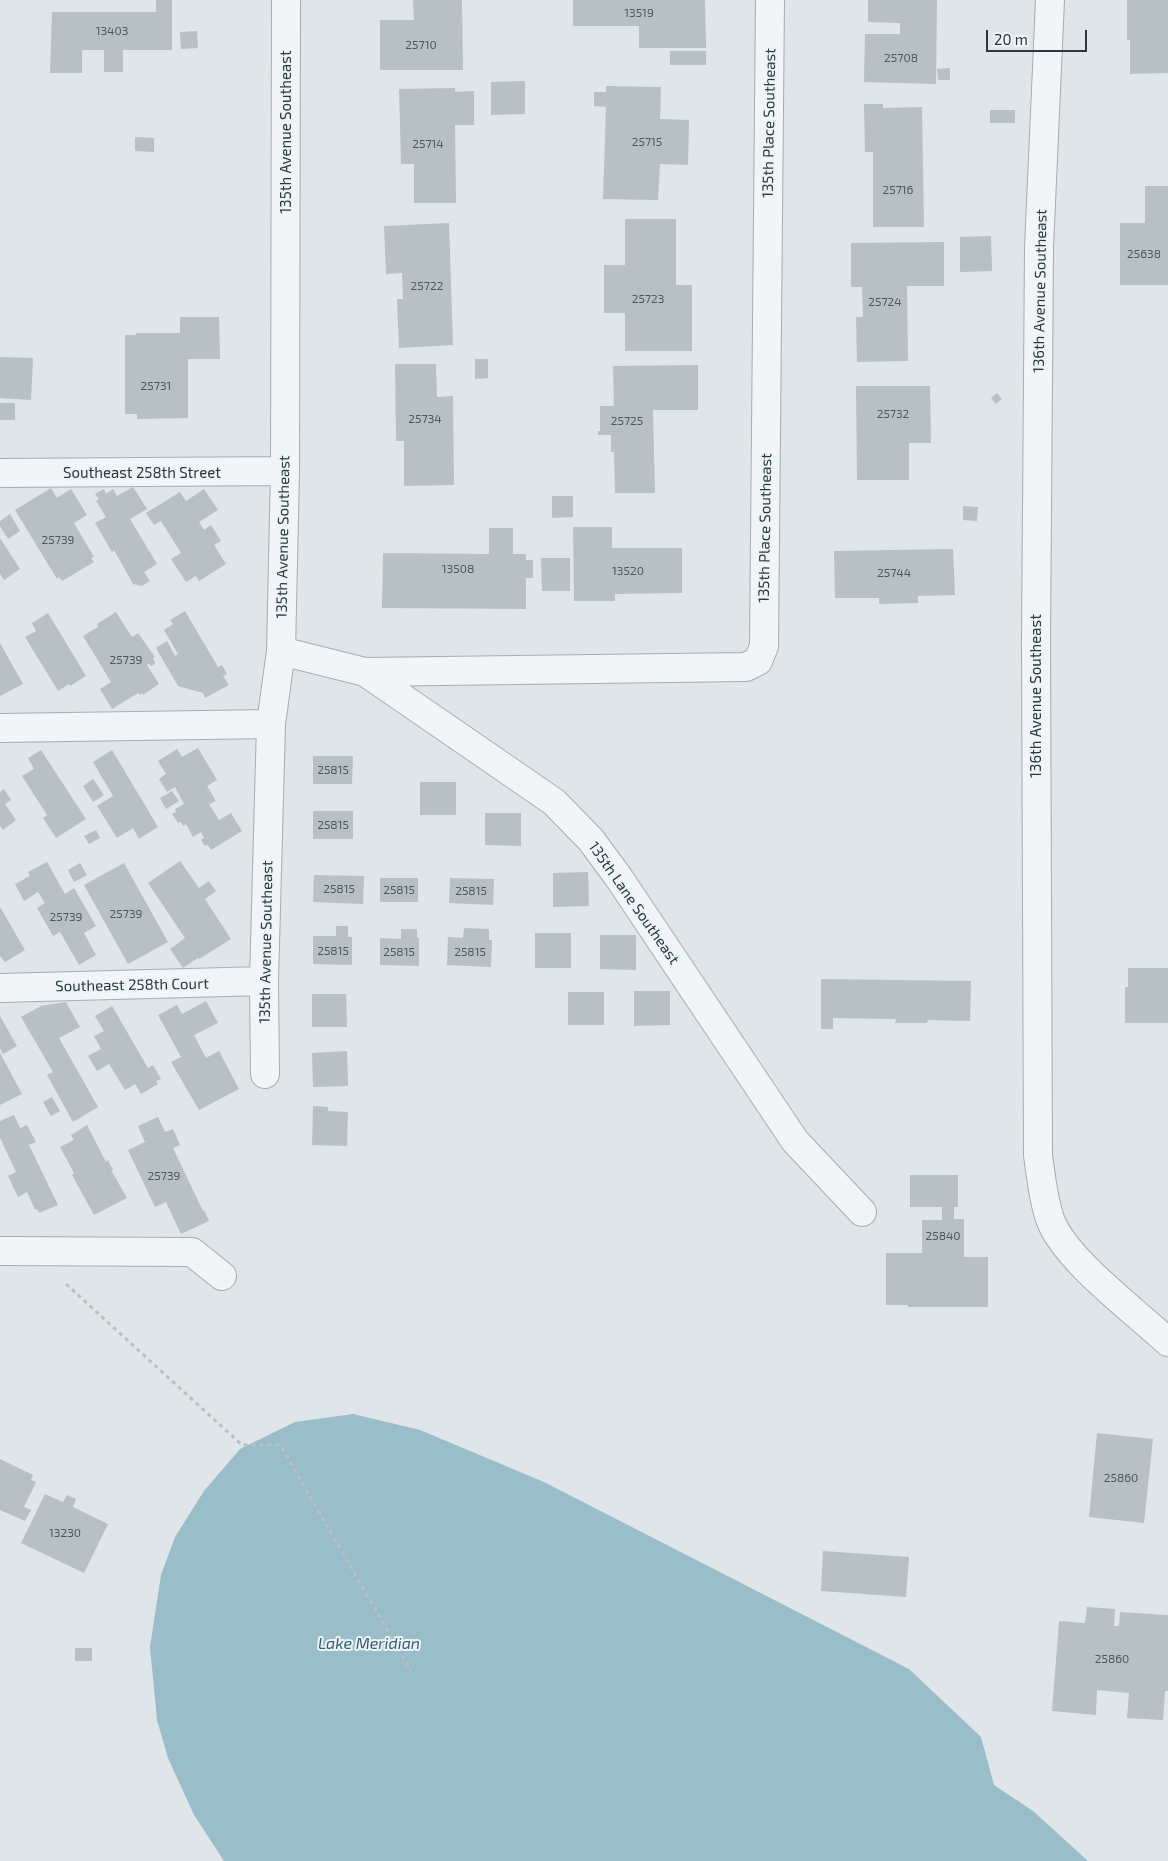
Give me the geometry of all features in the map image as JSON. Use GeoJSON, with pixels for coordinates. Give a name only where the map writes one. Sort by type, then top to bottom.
{"type":"FeatureCollection","features":[{"type":"Feature","properties":{"kind":"street","name":"135th Avenue Southeast"},"geometry":{"type":"LineString","coordinates":[[265,1074],[264,982],[271,724],[281,651],[285,471],[286,0]]}},
{"type":"Feature","properties":{"kind":"street","name":"135th Place Southeast"},"geometry":{"type":"LineString","coordinates":[[365,672],[746,667],[758,661],[764,646],[770,0]]}},
{"type":"Feature","properties":{"kind":"street","name":"136th Avenue Southeast"},"geometry":{"type":"LineString","coordinates":[[1050,0],[1039,248],[1036,632],[1038,1155],[1043,1192],[1050,1219],[1060,1240],[1097,1279],[1168,1342]]}},
{"type":"Feature","properties":{"kind":"street","name":"Southeast 258th Street"},"geometry":{"type":"LineString","coordinates":[[0,473],[285,471]]}},
{"type":"Feature","properties":{"kind":"street","name":"135th Lane Southeast"},"geometry":{"type":"LineString","coordinates":[[281,651],[365,672],[554,802],[591,840],[619,878],[795,1141],[862,1212]]}},
{"type":"Feature","properties":{"kind":"street"},"geometry":{"type":"LineString","coordinates":[[0,728],[271,724]]}},
{"type":"Feature","properties":{"kind":"street","name":"Southeast 258th Court"},"geometry":{"type":"LineString","coordinates":[[0,988],[264,982]]}},
{"type":"Feature","properties":{"kind":"street"},"geometry":{"type":"LineString","coordinates":[[0,1251],[192,1252],[222,1276]]}},
{"type":"Feature","properties":{"kind":"path"},"geometry":{"type":"LineString","coordinates":[[31,1251],[242,1445],[280,1445],[411,1670]]}},
{"type":"Feature","properties":{"kind":"water","name":"Lake Meridian"},"geometry":{"type":"Polygon","coordinates":[[[353,1414],[420,1430],[544,1482],[909,1669],[981,1737],[994,1785],[1033,1811],[1088,1861],[224,1861],[194,1815],[168,1758],[157,1720],[150,1647],[161,1575],[175,1537],[204,1491],[240,1449],[295,1422],[353,1414]]]}},
{"type":"Feature","properties":{"kind":"building"},"geometry":{"type":"Polygon","coordinates":[[[156,0],[172,0],[172,50],[123,50],[123,72],[104,72],[104,50],[82,50],[82,73],[50,73],[52,12],[156,12],[156,0]]]}},
{"type":"Feature","properties":{"kind":"building"},"geometry":{"type":"Polygon","coordinates":[[[413,0],[462,0],[463,70],[380,70],[380,20],[414,20],[413,0]]]}},
{"type":"Feature","properties":{"kind":"building"},"geometry":{"type":"Polygon","coordinates":[[[573,0],[705,0],[706,48],[639,48],[639,26],[573,26],[573,0]]]}},
{"type":"Feature","properties":{"kind":"building"},"geometry":{"type":"Polygon","coordinates":[[[868,0],[937,0],[936,84],[864,82],[865,34],[900,34],[900,23],[868,22],[868,0]]]}},
{"type":"Feature","properties":{"kind":"building"},"geometry":{"type":"Polygon","coordinates":[[[1127,0],[1168,0],[1168,73],[1130,74],[1130,40],[1127,40],[1127,0]]]}},
{"type":"Feature","properties":{"kind":"building"},"geometry":{"type":"Polygon","coordinates":[[[197,31],[198,48],[181,49],[180,32],[197,31]]]}},
{"type":"Feature","properties":{"kind":"building"},"geometry":{"type":"Polygon","coordinates":[[[670,51],[706,51],[706,65],[670,65],[670,51]]]}},
{"type":"Feature","properties":{"kind":"building"},"geometry":{"type":"Polygon","coordinates":[[[950,68],[950,80],[938,80],[937,69],[950,68]]]}},
{"type":"Feature","properties":{"kind":"building"},"geometry":{"type":"Polygon","coordinates":[[[525,81],[525,114],[491,115],[491,82],[525,81]]]}},
{"type":"Feature","properties":{"kind":"building"},"geometry":{"type":"Polygon","coordinates":[[[606,86],[661,87],[660,119],[689,120],[688,165],[660,164],[658,200],[603,199],[606,107],[594,106],[594,92],[606,92],[606,86]]]}},
{"type":"Feature","properties":{"kind":"building"},"geometry":{"type":"Polygon","coordinates":[[[455,88],[455,92],[474,91],[474,125],[455,125],[456,203],[414,203],[414,164],[401,164],[399,89],[455,88]]]}},
{"type":"Feature","properties":{"kind":"building"},"geometry":{"type":"Polygon","coordinates":[[[864,104],[883,104],[883,108],[922,107],[924,227],[873,227],[873,152],[865,152],[864,104]]]}},
{"type":"Feature","properties":{"kind":"building"},"geometry":{"type":"Polygon","coordinates":[[[990,110],[1015,110],[1015,123],[990,123],[990,110]]]}},
{"type":"Feature","properties":{"kind":"building"},"geometry":{"type":"Polygon","coordinates":[[[135,137],[154,138],[154,152],[135,151],[135,137]]]}},
{"type":"Feature","properties":{"kind":"building"},"geometry":{"type":"Polygon","coordinates":[[[1145,186],[1168,186],[1168,285],[1120,285],[1120,223],[1145,223],[1145,186]]]}},
{"type":"Feature","properties":{"kind":"building"},"geometry":{"type":"Polygon","coordinates":[[[625,219],[676,219],[676,285],[692,285],[692,351],[625,351],[625,313],[604,313],[604,265],[625,265],[625,219]]]}},
{"type":"Feature","properties":{"kind":"building"},"geometry":{"type":"Polygon","coordinates":[[[449,223],[453,345],[399,348],[397,299],[403,299],[402,273],[386,274],[384,226],[449,223]]]}},
{"type":"Feature","properties":{"kind":"building"},"geometry":{"type":"Polygon","coordinates":[[[991,236],[992,271],[960,272],[960,237],[991,236]]]}},
{"type":"Feature","properties":{"kind":"building"},"geometry":{"type":"Polygon","coordinates":[[[944,242],[944,286],[907,286],[908,361],[857,362],[856,317],[863,317],[862,287],[851,287],[851,243],[944,242]]]}},
{"type":"Feature","properties":{"kind":"building"},"geometry":{"type":"Polygon","coordinates":[[[180,317],[219,317],[220,359],[188,359],[188,418],[137,419],[137,414],[125,414],[125,335],[136,335],[136,333],[180,333],[180,317]]]}},
{"type":"Feature","properties":{"kind":"building"},"geometry":{"type":"Polygon","coordinates":[[[0,357],[33,358],[31,400],[0,398],[0,357]]]}},
{"type":"Feature","properties":{"kind":"building"},"geometry":{"type":"Polygon","coordinates":[[[475,359],[488,359],[488,378],[475,379],[475,359]]]}},
{"type":"Feature","properties":{"kind":"building"},"geometry":{"type":"Polygon","coordinates":[[[395,364],[436,364],[437,397],[453,396],[454,485],[404,486],[404,441],[396,441],[395,364]]]}},
{"type":"Feature","properties":{"kind":"building"},"geometry":{"type":"Polygon","coordinates":[[[698,365],[698,410],[653,410],[655,493],[615,493],[614,452],[611,452],[611,435],[598,435],[598,431],[600,431],[600,406],[614,406],[613,366],[698,365]]]}},
{"type":"Feature","properties":{"kind":"building"},"geometry":{"type":"Polygon","coordinates":[[[856,386],[930,386],[931,443],[909,443],[909,480],[857,480],[856,386]]]}},
{"type":"Feature","properties":{"kind":"building"},"geometry":{"type":"Polygon","coordinates":[[[997,393],[1002,399],[996,404],[991,398],[997,393]]]}},
{"type":"Feature","properties":{"kind":"building"},"geometry":{"type":"Polygon","coordinates":[[[0,403],[15,403],[15,420],[0,420],[0,403]]]}},
{"type":"Feature","properties":{"kind":"building"},"geometry":{"type":"Polygon","coordinates":[[[133,487],[147,509],[130,519],[157,564],[144,572],[150,581],[142,586],[133,584],[114,550],[112,552],[95,523],[106,517],[96,501],[99,499],[95,494],[104,489],[106,494],[113,489],[117,496],[133,487]]]}},
{"type":"Feature","properties":{"kind":"building"},"geometry":{"type":"Polygon","coordinates":[[[51,488],[57,498],[71,489],[87,515],[74,523],[94,557],[91,558],[94,562],[62,581],[59,577],[57,579],[15,510],[51,488]]]}},
{"type":"Feature","properties":{"kind":"building"},"geometry":{"type":"Polygon","coordinates":[[[204,489],[218,510],[199,522],[204,530],[211,525],[221,541],[214,545],[226,564],[199,581],[196,576],[186,582],[171,559],[181,553],[161,521],[154,525],[146,513],[180,492],[186,501],[204,489]]]}},
{"type":"Feature","properties":{"kind":"building"},"geometry":{"type":"Polygon","coordinates":[[[552,496],[573,496],[573,517],[552,518],[552,496]]]}},
{"type":"Feature","properties":{"kind":"building"},"geometry":{"type":"Polygon","coordinates":[[[963,506],[978,507],[977,521],[963,520],[963,506]]]}},
{"type":"Feature","properties":{"kind":"building"},"geometry":{"type":"Polygon","coordinates":[[[10,514],[20,531],[8,539],[0,526],[0,521],[10,514]]]}},
{"type":"Feature","properties":{"kind":"building"},"geometry":{"type":"Polygon","coordinates":[[[573,527],[612,527],[612,548],[682,548],[682,593],[615,594],[615,601],[574,601],[573,527]]]}},
{"type":"Feature","properties":{"kind":"building"},"geometry":{"type":"Polygon","coordinates":[[[489,528],[513,528],[513,554],[526,554],[526,560],[533,560],[533,578],[526,578],[526,609],[382,608],[383,553],[489,554],[489,528]]]}},
{"type":"Feature","properties":{"kind":"building"},"geometry":{"type":"Polygon","coordinates":[[[0,538],[20,569],[4,580],[0,574],[0,538]]]}},
{"type":"Feature","properties":{"kind":"building"},"geometry":{"type":"Polygon","coordinates":[[[953,549],[955,595],[918,596],[918,603],[879,604],[879,598],[835,598],[834,551],[953,549]]]}},
{"type":"Feature","properties":{"kind":"building"},"geometry":{"type":"Polygon","coordinates":[[[541,558],[570,558],[570,591],[542,591],[541,558]]]}},
{"type":"Feature","properties":{"kind":"building"},"geometry":{"type":"Polygon","coordinates":[[[185,611],[218,667],[222,665],[227,674],[223,676],[229,685],[205,698],[203,693],[178,686],[156,648],[167,641],[175,656],[178,654],[164,630],[173,624],[170,620],[185,611]]]}},
{"type":"Feature","properties":{"kind":"building"},"geometry":{"type":"Polygon","coordinates":[[[116,612],[132,637],[138,633],[155,657],[153,657],[155,664],[151,666],[149,663],[147,665],[159,684],[143,695],[138,693],[112,709],[100,689],[111,682],[83,636],[98,627],[97,624],[116,612]]]}},
{"type":"Feature","properties":{"kind":"building"},"geometry":{"type":"Polygon","coordinates":[[[48,613],[86,676],[58,691],[25,637],[36,631],[32,623],[48,613]]]}},
{"type":"Feature","properties":{"kind":"building"},"geometry":{"type":"Polygon","coordinates":[[[0,643],[23,684],[0,696],[0,643]]]}},
{"type":"Feature","properties":{"kind":"building"},"geometry":{"type":"Polygon","coordinates":[[[198,748],[217,780],[207,786],[216,801],[209,804],[219,820],[231,813],[242,831],[211,850],[201,840],[204,838],[201,832],[193,837],[186,824],[183,826],[181,822],[178,823],[172,814],[176,812],[175,809],[184,804],[175,787],[167,792],[159,779],[166,774],[158,761],[177,749],[182,757],[198,748]]]}},
{"type":"Feature","properties":{"kind":"building"},"geometry":{"type":"Polygon","coordinates":[[[41,750],[86,819],[56,838],[43,818],[47,815],[22,776],[34,769],[28,758],[41,750]]]}},
{"type":"Feature","properties":{"kind":"building"},"geometry":{"type":"Polygon","coordinates":[[[112,750],[158,827],[139,839],[133,828],[117,838],[97,806],[113,796],[93,762],[112,750]]]}},
{"type":"Feature","properties":{"kind":"building"},"geometry":{"type":"Polygon","coordinates":[[[313,756],[353,756],[352,784],[313,784],[313,756]]]}},
{"type":"Feature","properties":{"kind":"building"},"geometry":{"type":"Polygon","coordinates":[[[93,779],[104,795],[93,802],[83,786],[93,779]]]}},
{"type":"Feature","properties":{"kind":"building"},"geometry":{"type":"Polygon","coordinates":[[[420,782],[456,782],[456,815],[420,815],[420,782]]]}},
{"type":"Feature","properties":{"kind":"building"},"geometry":{"type":"Polygon","coordinates":[[[4,789],[11,800],[5,804],[16,820],[3,830],[0,826],[0,792],[4,789]]]}},
{"type":"Feature","properties":{"kind":"building"},"geometry":{"type":"Polygon","coordinates":[[[172,791],[179,801],[166,809],[160,798],[172,791]]]}},
{"type":"Feature","properties":{"kind":"building"},"geometry":{"type":"Polygon","coordinates":[[[313,811],[353,811],[353,839],[313,839],[313,811]]]}},
{"type":"Feature","properties":{"kind":"building"},"geometry":{"type":"Polygon","coordinates":[[[485,813],[521,813],[521,846],[485,845],[485,813]]]}},
{"type":"Feature","properties":{"kind":"building"},"geometry":{"type":"Polygon","coordinates":[[[96,830],[100,838],[89,844],[84,836],[96,830]]]}},
{"type":"Feature","properties":{"kind":"building"},"geometry":{"type":"Polygon","coordinates":[[[180,861],[199,888],[209,881],[216,891],[205,899],[231,939],[183,968],[170,949],[185,938],[148,883],[180,861]]]}},
{"type":"Feature","properties":{"kind":"building"},"geometry":{"type":"Polygon","coordinates":[[[47,862],[65,894],[74,888],[96,926],[84,933],[96,955],[79,965],[60,932],[53,936],[37,908],[45,903],[38,892],[24,901],[15,884],[30,876],[28,872],[47,862]]]}},
{"type":"Feature","properties":{"kind":"building"},"geometry":{"type":"Polygon","coordinates":[[[80,863],[87,875],[74,882],[68,870],[80,863]]]}},
{"type":"Feature","properties":{"kind":"building"},"geometry":{"type":"Polygon","coordinates":[[[124,863],[168,942],[128,964],[84,885],[124,863]]]}},
{"type":"Feature","properties":{"kind":"building"},"geometry":{"type":"Polygon","coordinates":[[[588,872],[589,906],[553,907],[553,873],[588,872]]]}},
{"type":"Feature","properties":{"kind":"building"},"geometry":{"type":"Polygon","coordinates":[[[314,875],[364,876],[363,904],[313,902],[314,875]]]}},
{"type":"Feature","properties":{"kind":"building"},"geometry":{"type":"Polygon","coordinates":[[[380,878],[418,878],[418,902],[380,902],[380,878]]]}},
{"type":"Feature","properties":{"kind":"building"},"geometry":{"type":"Polygon","coordinates":[[[450,878],[494,879],[493,905],[449,903],[450,878]]]}},
{"type":"Feature","properties":{"kind":"building"},"geometry":{"type":"Polygon","coordinates":[[[0,907],[25,950],[5,962],[0,956],[0,907]]]}},
{"type":"Feature","properties":{"kind":"building"},"geometry":{"type":"Polygon","coordinates":[[[336,926],[348,926],[348,937],[352,937],[352,965],[313,964],[313,936],[336,936],[336,926]]]}},
{"type":"Feature","properties":{"kind":"building"},"geometry":{"type":"Polygon","coordinates":[[[464,928],[489,929],[489,940],[492,940],[491,967],[447,965],[448,937],[463,938],[464,928]]]}},
{"type":"Feature","properties":{"kind":"building"},"geometry":{"type":"Polygon","coordinates":[[[401,929],[417,929],[417,938],[419,938],[419,966],[380,965],[380,938],[401,939],[401,929]]]}},
{"type":"Feature","properties":{"kind":"building"},"geometry":{"type":"Polygon","coordinates":[[[535,933],[571,933],[571,968],[535,968],[535,933]]]}},
{"type":"Feature","properties":{"kind":"building"},"geometry":{"type":"Polygon","coordinates":[[[600,935],[636,935],[636,970],[600,969],[600,935]]]}},
{"type":"Feature","properties":{"kind":"building"},"geometry":{"type":"Polygon","coordinates":[[[1128,968],[1168,968],[1168,1023],[1125,1023],[1125,987],[1128,987],[1128,968]]]}},
{"type":"Feature","properties":{"kind":"building"},"geometry":{"type":"Polygon","coordinates":[[[821,979],[971,981],[970,1021],[928,1020],[927,1023],[895,1023],[896,1019],[833,1018],[833,1029],[821,1029],[821,979]]]}},
{"type":"Feature","properties":{"kind":"building"},"geometry":{"type":"Polygon","coordinates":[[[634,991],[670,991],[670,1025],[634,1026],[634,991]]]}},
{"type":"Feature","properties":{"kind":"building"},"geometry":{"type":"Polygon","coordinates":[[[568,992],[604,992],[604,1025],[568,1025],[568,992]]]}},
{"type":"Feature","properties":{"kind":"building"},"geometry":{"type":"Polygon","coordinates":[[[312,994],[346,994],[347,1027],[312,1027],[312,994]]]}},
{"type":"Feature","properties":{"kind":"building"},"geometry":{"type":"Polygon","coordinates":[[[206,1001],[218,1023],[194,1035],[206,1058],[219,1051],[239,1089],[199,1110],[171,1062],[181,1057],[158,1015],[177,1005],[182,1014],[206,1001]]]}},
{"type":"Feature","properties":{"kind":"building"},"geometry":{"type":"Polygon","coordinates":[[[66,1002],[80,1027],[59,1038],[98,1107],[73,1122],[47,1075],[53,1072],[21,1017],[41,1006],[66,1002]]]}},
{"type":"Feature","properties":{"kind":"building"},"geometry":{"type":"Polygon","coordinates":[[[112,1006],[148,1068],[153,1065],[161,1079],[156,1081],[158,1084],[141,1094],[135,1084],[125,1090],[109,1064],[97,1071],[88,1056],[101,1049],[94,1036],[104,1031],[95,1016],[112,1006]]]}},
{"type":"Feature","properties":{"kind":"building"},"geometry":{"type":"Polygon","coordinates":[[[0,1016],[17,1046],[3,1054],[0,1048],[0,1016]]]}},
{"type":"Feature","properties":{"kind":"building"},"geometry":{"type":"Polygon","coordinates":[[[347,1051],[348,1086],[313,1087],[312,1053],[347,1051]]]}},
{"type":"Feature","properties":{"kind":"building"},"geometry":{"type":"Polygon","coordinates":[[[0,1053],[22,1094],[0,1105],[0,1053]]]}},
{"type":"Feature","properties":{"kind":"building"},"geometry":{"type":"Polygon","coordinates":[[[52,1097],[60,1111],[51,1116],[43,1102],[52,1097]]]}},
{"type":"Feature","properties":{"kind":"building"},"geometry":{"type":"Polygon","coordinates":[[[313,1106],[328,1107],[328,1111],[348,1112],[347,1146],[312,1145],[313,1106]]]}},
{"type":"Feature","properties":{"kind":"building"},"geometry":{"type":"Polygon","coordinates":[[[14,1115],[20,1128],[27,1125],[36,1142],[29,1145],[58,1205],[39,1213],[37,1209],[35,1210],[27,1192],[18,1197],[8,1176],[16,1172],[0,1138],[0,1121],[14,1115]]]}},
{"type":"Feature","properties":{"kind":"building"},"geometry":{"type":"Polygon","coordinates":[[[158,1117],[165,1132],[173,1129],[180,1145],[173,1148],[209,1221],[181,1234],[166,1202],[155,1207],[128,1150],[145,1142],[138,1126],[158,1117]]]}},
{"type":"Feature","properties":{"kind":"building"},"geometry":{"type":"Polygon","coordinates":[[[87,1125],[106,1162],[108,1160],[113,1170],[111,1170],[127,1198],[94,1215],[72,1175],[74,1173],[60,1147],[74,1140],[71,1135],[87,1125]]]}},
{"type":"Feature","properties":{"kind":"building"},"geometry":{"type":"Polygon","coordinates":[[[910,1175],[958,1175],[958,1207],[954,1207],[954,1219],[964,1219],[964,1257],[988,1257],[988,1307],[908,1307],[908,1305],[886,1305],[886,1253],[922,1253],[922,1220],[942,1220],[942,1207],[910,1207],[910,1175]]]}},
{"type":"Feature","properties":{"kind":"building"},"geometry":{"type":"Polygon","coordinates":[[[1097,1433],[1153,1439],[1144,1523],[1089,1517],[1097,1433]]]}},
{"type":"Feature","properties":{"kind":"building"},"geometry":{"type":"Polygon","coordinates":[[[0,1459],[33,1475],[31,1480],[36,1482],[24,1507],[31,1510],[25,1521],[0,1510],[0,1459]]]}},
{"type":"Feature","properties":{"kind":"building"},"geometry":{"type":"Polygon","coordinates":[[[45,1494],[63,1502],[67,1495],[76,1499],[73,1507],[108,1524],[84,1573],[21,1543],[45,1494]]]}},
{"type":"Feature","properties":{"kind":"building"},"geometry":{"type":"Polygon","coordinates":[[[823,1551],[909,1557],[906,1597],[821,1591],[823,1551]]]}},
{"type":"Feature","properties":{"kind":"building"},"geometry":{"type":"Polygon","coordinates":[[[1087,1607],[1115,1609],[1114,1626],[1119,1626],[1120,1612],[1168,1615],[1168,1691],[1165,1691],[1163,1720],[1127,1718],[1129,1693],[1097,1690],[1096,1715],[1052,1711],[1059,1621],[1085,1623],[1087,1607]]]}},
{"type":"Feature","properties":{"kind":"building"},"geometry":{"type":"Polygon","coordinates":[[[75,1648],[92,1648],[92,1661],[75,1661],[75,1648]]]}}]}
